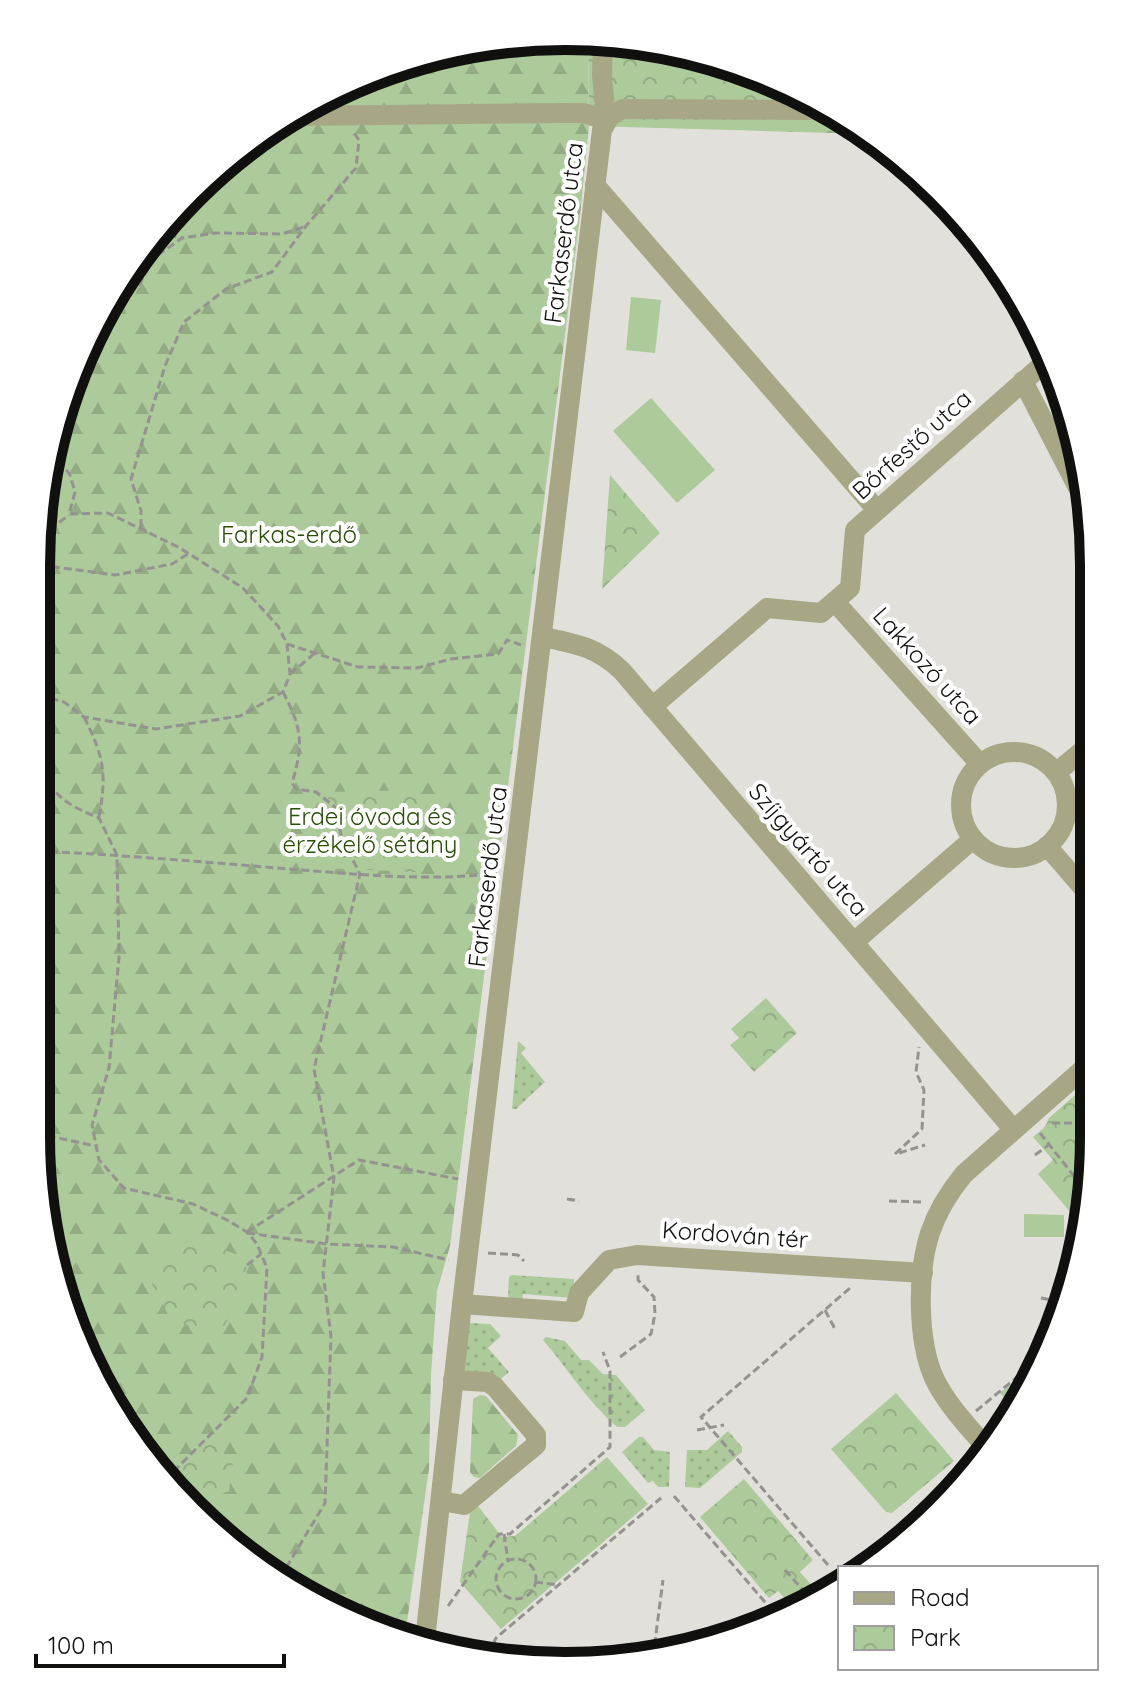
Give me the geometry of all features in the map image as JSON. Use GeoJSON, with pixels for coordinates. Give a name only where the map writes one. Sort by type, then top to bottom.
{"type":"FeatureCollection","features":[{"type":"Feature","properties":{"kind":"street","name":"Farkaserdő utca"},"geometry":{"type":"LineString","coordinates":[[425,1632],[600,142],[606,120],[603,51]]}},
{"type":"Feature","properties":{"kind":"street"},"geometry":{"type":"LineString","coordinates":[[314,116],[584,113],[606,120],[623,109],[805,110]]}},
{"type":"Feature","properties":{"kind":"street"},"geometry":{"type":"LineString","coordinates":[[595,185],[877,510]]}},
{"type":"Feature","properties":{"kind":"street","name":"Bőrfestő utca"},"geometry":{"type":"LineString","coordinates":[[835,602],[850,588],[855,530],[1040,366]]}},
{"type":"Feature","properties":{"kind":"street"},"geometry":{"type":"LineString","coordinates":[[1023,381],[1072,476]]}},
{"type":"Feature","properties":{"kind":"street"},"geometry":{"type":"LineString","coordinates":[[807,612],[851,573]]}},
{"type":"Feature","properties":{"kind":"street"},"geometry":{"type":"LineString","coordinates":[[652,707],[767,608],[821,613],[835,602]]}},
{"type":"Feature","properties":{"kind":"street","name":"Lakkozó utca"},"geometry":{"type":"LineString","coordinates":[[835,602],[980,764],[993,756],[1022,751],[1047,762],[1057,772]]}},
{"type":"Feature","properties":{"kind":"street","name":"Szíjgyártó utca"},"geometry":{"type":"LineString","coordinates":[[543,637],[586,646],[606,655],[1013,1129]]}},
{"type":"Feature","properties":{"kind":"street"},"geometry":{"type":"LineString","coordinates":[[980,764],[969,775],[961,801],[966,828],[973,839],[993,854],[1007,858],[1034,854],[1057,837],[1067,810],[1065,786],[1057,772],[1080,753]]}},
{"type":"Feature","properties":{"kind":"street"},"geometry":{"type":"LineString","coordinates":[[854,942],[973,839]]}},
{"type":"Feature","properties":{"kind":"street"},"geometry":{"type":"LineString","coordinates":[[1047,846],[1080,884]]}},
{"type":"Feature","properties":{"kind":"street"},"geometry":{"type":"LineString","coordinates":[[981,1441],[940,1388],[928,1358],[922,1332],[923,1273],[930,1233],[950,1191],[964,1174],[1080,1072]]}},
{"type":"Feature","properties":{"kind":"street","name":"Kordován tér"},"geometry":{"type":"LineString","coordinates":[[462,1304],[574,1312],[579,1293],[609,1260],[637,1255],[923,1273]]}},
{"type":"Feature","properties":{"kind":"street"},"geometry":{"type":"LineString","coordinates":[[441,1501],[464,1505],[536,1445],[537,1440],[495,1387],[488,1382],[453,1380]]}},
{"type":"Feature","properties":{"kind":"path"},"geometry":{"type":"LineString","coordinates":[[141,528],[141,511],[131,479],[165,366],[184,322],[226,289],[272,272],[306,226],[356,168],[359,140],[349,126]]}},
{"type":"Feature","properties":{"kind":"path"},"geometry":{"type":"LineString","coordinates":[[170,235],[182,238],[216,233],[282,234],[306,226]]}},
{"type":"Feature","properties":{"kind":"path"},"geometry":{"type":"LineString","coordinates":[[131,288],[139,285],[154,258],[182,238]]}},
{"type":"Feature","properties":{"kind":"path"},"geometry":{"type":"LineString","coordinates":[[51,528],[69,514],[75,492],[70,475],[61,462]]}},
{"type":"Feature","properties":{"kind":"path"},"geometry":{"type":"LineString","coordinates":[[69,514],[108,513],[189,553],[243,588],[278,626],[287,644],[290,674],[283,692],[240,716],[156,729],[84,717]]}},
{"type":"Feature","properties":{"kind":"path"},"geometry":{"type":"LineString","coordinates":[[50,566],[115,575],[172,564],[189,553]]}},
{"type":"Feature","properties":{"kind":"path"},"geometry":{"type":"LineString","coordinates":[[287,644],[358,667],[417,668],[451,659],[498,654],[507,640],[521,644],[522,655]]}},
{"type":"Feature","properties":{"kind":"path"},"geometry":{"type":"LineString","coordinates":[[290,674],[314,654]]}},
{"type":"Feature","properties":{"kind":"path"},"geometry":{"type":"LineString","coordinates":[[283,692],[296,717],[301,754],[292,783],[296,789],[316,792],[335,807],[342,839],[360,874],[314,1069],[334,1178],[323,1273],[331,1336],[325,1503],[285,1569]]}},
{"type":"Feature","properties":{"kind":"path"},"geometry":{"type":"LineString","coordinates":[[50,698],[64,702],[84,717],[98,745],[105,784],[99,818],[117,855],[119,957],[109,1068],[92,1125],[99,1160],[124,1188],[193,1204],[247,1232],[327,1244],[393,1247],[449,1260]]}},
{"type":"Feature","properties":{"kind":"path"},"geometry":{"type":"LineString","coordinates":[[50,785],[57,796],[77,810],[99,818]]}},
{"type":"Feature","properties":{"kind":"path"},"geometry":{"type":"LineString","coordinates":[[50,852],[360,874],[477,876],[515,870]]}},
{"type":"Feature","properties":{"kind":"path"},"geometry":{"type":"LineString","coordinates":[[920,1042],[916,1072],[924,1090],[922,1129],[895,1154],[925,1145]]}},
{"type":"Feature","properties":{"kind":"path"},"geometry":{"type":"LineString","coordinates":[[1049,1123],[1080,1123]]}},
{"type":"Feature","properties":{"kind":"path"},"geometry":{"type":"LineString","coordinates":[[1035,1127],[1078,1181]]}},
{"type":"Feature","properties":{"kind":"path"},"geometry":{"type":"LineString","coordinates":[[50,1136],[95,1146]]}},
{"type":"Feature","properties":{"kind":"path"},"geometry":{"type":"LineString","coordinates":[[1035,1155],[1050,1144]]}},
{"type":"Feature","properties":{"kind":"path"},"geometry":{"type":"LineString","coordinates":[[247,1232],[359,1160],[478,1183]]}},
{"type":"Feature","properties":{"kind":"path"},"geometry":{"type":"LineString","coordinates":[[567,1199],[579,1201]]}},
{"type":"Feature","properties":{"kind":"path"},"geometry":{"type":"LineString","coordinates":[[889,1201],[928,1202]]}},
{"type":"Feature","properties":{"kind":"path"},"geometry":{"type":"LineString","coordinates":[[173,1472],[247,1398],[262,1357],[267,1268],[257,1244],[247,1232]]}},
{"type":"Feature","properties":{"kind":"path"},"geometry":{"type":"LineString","coordinates":[[488,1253],[518,1255],[524,1261]]}},
{"type":"Feature","properties":{"kind":"path"},"geometry":{"type":"LineString","coordinates":[[247,1265],[261,1254]]}},
{"type":"Feature","properties":{"kind":"path"},"geometry":{"type":"LineString","coordinates":[[620,1357],[651,1334],[655,1314],[654,1297],[638,1280],[637,1255]]}},
{"type":"Feature","properties":{"kind":"path"},"geometry":{"type":"LineString","coordinates":[[828,1565],[735,1464],[701,1417],[851,1287]]}},
{"type":"Feature","properties":{"kind":"path"},"geometry":{"type":"LineString","coordinates":[[1041,1298],[1054,1301]]}},
{"type":"Feature","properties":{"kind":"path"},"geometry":{"type":"LineString","coordinates":[[825,1310],[835,1329]]}},
{"type":"Feature","properties":{"kind":"path"},"geometry":{"type":"LineString","coordinates":[[426,1632],[499,1534],[510,1534],[610,1447],[610,1371],[603,1352]]}},
{"type":"Feature","properties":{"kind":"path"},"geometry":{"type":"LineString","coordinates":[[963,1421],[1023,1372]]}},
{"type":"Feature","properties":{"kind":"path"},"geometry":{"type":"LineString","coordinates":[[697,1430],[724,1425]]}},
{"type":"Feature","properties":{"kind":"path"},"geometry":{"type":"LineString","coordinates":[[674,1496],[772,1609]]}},
{"type":"Feature","properties":{"kind":"path"},"geometry":{"type":"LineString","coordinates":[[492,1647],[496,1638],[661,1498]]}},
{"type":"Feature","properties":{"kind":"path"},"geometry":{"type":"LineString","coordinates":[[504,1534],[508,1561]]}},
{"type":"Feature","properties":{"kind":"path"},"geometry":{"type":"LineString","coordinates":[[516,1559],[531,1566],[535,1582],[527,1596],[519,1599],[503,1595],[498,1589],[496,1573],[508,1561],[516,1559]]}},
{"type":"Feature","properties":{"kind":"path"},"geometry":{"type":"LineString","coordinates":[[785,1570],[805,1592]]}},
{"type":"Feature","properties":{"kind":"path"},"geometry":{"type":"LineString","coordinates":[[655,1644],[663,1580]]}},
{"type":"Feature","properties":{"kind":"path"},"geometry":{"type":"LineString","coordinates":[[535,1582],[558,1585]]}},
{"type":"Feature","properties":{"kind":"green space","name":"Farkas-erdő"},"geometry":{"type":"Polygon","coordinates":[[[588,51],[589,126],[580,216],[450,1246],[437,1291],[429,1469],[406,1627],[368,1613],[307,1583],[251,1546],[201,1501],[156,1451],[137,1423],[103,1365],[77,1303],[54,1204],[50,1137],[50,565],[54,498],[77,399],[119,307],[156,251],[178,225],[251,156],[337,103],[399,77],[498,54],[588,51]]]}},
{"type":"Feature","properties":{"kind":"green space"},"geometry":{"type":"Polygon","coordinates":[[[588,51],[665,60],[731,77],[793,103],[845,133],[589,126],[588,51]]]}},
{"type":"Feature","properties":{"kind":"green space"},"geometry":{"type":"Polygon","coordinates":[[[650,57],[684,65],[660,77],[650,57]]]}},
{"type":"Feature","properties":{"kind":"green space"},"geometry":{"type":"Polygon","coordinates":[[[631,297],[661,300],[655,353],[626,350],[631,297]]]}},
{"type":"Feature","properties":{"kind":"green space"},"geometry":{"type":"Polygon","coordinates":[[[651,398],[715,470],[677,503],[613,431],[651,398]]]}},
{"type":"Feature","properties":{"kind":"green space"},"geometry":{"type":"Polygon","coordinates":[[[610,475],[660,533],[602,589],[610,475]]]}},
{"type":"Feature","properties":{"kind":"green space","name":"Erdei óvoda és érzékelő sétány"},"geometry":{"type":"Polygon","coordinates":[[[418,790],[416,872],[322,868],[322,816],[330,792],[418,790]]]}},
{"type":"Feature","properties":{"kind":"green space"},"geometry":{"type":"Polygon","coordinates":[[[766,998],[797,1033],[754,1072],[730,1045],[739,1038],[731,1029],[766,998]]]}},
{"type":"Feature","properties":{"kind":"green space"},"geometry":{"type":"Polygon","coordinates":[[[518,1041],[526,1048],[521,1053],[545,1082],[516,1109],[512,1109],[518,1041]]]}},
{"type":"Feature","properties":{"kind":"green space"},"geometry":{"type":"Polygon","coordinates":[[[1080,1091],[1079,1171],[1074,1216],[1038,1174],[1053,1160],[1033,1137],[1045,1127],[1049,1118],[1080,1091]]]}},
{"type":"Feature","properties":{"kind":"green space"},"geometry":{"type":"Polygon","coordinates":[[[1024,1214],[1064,1215],[1064,1237],[1024,1237],[1024,1214]]]}},
{"type":"Feature","properties":{"kind":"green space"},"geometry":{"type":"Polygon","coordinates":[[[189,1242],[246,1258],[247,1285],[222,1330],[172,1322],[152,1284],[163,1251],[189,1242]]]}},
{"type":"Feature","properties":{"kind":"green space"},"geometry":{"type":"Polygon","coordinates":[[[509,1277],[574,1279],[573,1298],[523,1294],[522,1301],[512,1299],[508,1296],[509,1277]]]}},
{"type":"Feature","properties":{"kind":"green space"},"geometry":{"type":"Polygon","coordinates":[[[468,1323],[490,1324],[501,1336],[488,1348],[509,1372],[496,1383],[463,1373],[468,1323]]]}},
{"type":"Feature","properties":{"kind":"green space"},"geometry":{"type":"Polygon","coordinates":[[[546,1337],[565,1341],[581,1360],[589,1360],[603,1374],[616,1375],[645,1410],[625,1427],[617,1427],[587,1396],[543,1340],[546,1337]]]}},
{"type":"Feature","properties":{"kind":"green space"},"geometry":{"type":"Polygon","coordinates":[[[1021,1377],[1007,1401],[1000,1393],[1021,1377]]]}},
{"type":"Feature","properties":{"kind":"green space"},"geometry":{"type":"Polygon","coordinates":[[[896,1393],[954,1461],[892,1513],[886,1512],[831,1449],[896,1393]]]}},
{"type":"Feature","properties":{"kind":"green space"},"geometry":{"type":"Polygon","coordinates":[[[486,1396],[518,1435],[516,1446],[480,1478],[470,1472],[473,1399],[486,1396]]]}},
{"type":"Feature","properties":{"kind":"green space"},"geometry":{"type":"Polygon","coordinates":[[[728,1431],[742,1447],[742,1452],[700,1488],[685,1487],[687,1450],[707,1450],[728,1431]]]}},
{"type":"Feature","properties":{"kind":"green space"},"geometry":{"type":"Polygon","coordinates":[[[643,1437],[654,1450],[670,1452],[669,1487],[658,1487],[653,1481],[648,1483],[622,1452],[643,1437]]]}},
{"type":"Feature","properties":{"kind":"green space"},"geometry":{"type":"Polygon","coordinates":[[[206,1439],[233,1461],[229,1491],[207,1499],[194,1494],[180,1479],[176,1469],[206,1439]]]}},
{"type":"Feature","properties":{"kind":"green space"},"geometry":{"type":"Polygon","coordinates":[[[607,1457],[648,1504],[501,1629],[460,1582],[470,1512],[478,1506],[502,1537],[515,1536],[607,1457]]]}},
{"type":"Feature","properties":{"kind":"green space"},"geometry":{"type":"Polygon","coordinates":[[[744,1479],[813,1560],[800,1572],[814,1588],[787,1602],[778,1591],[769,1598],[700,1517],[744,1479]]]}}]}
